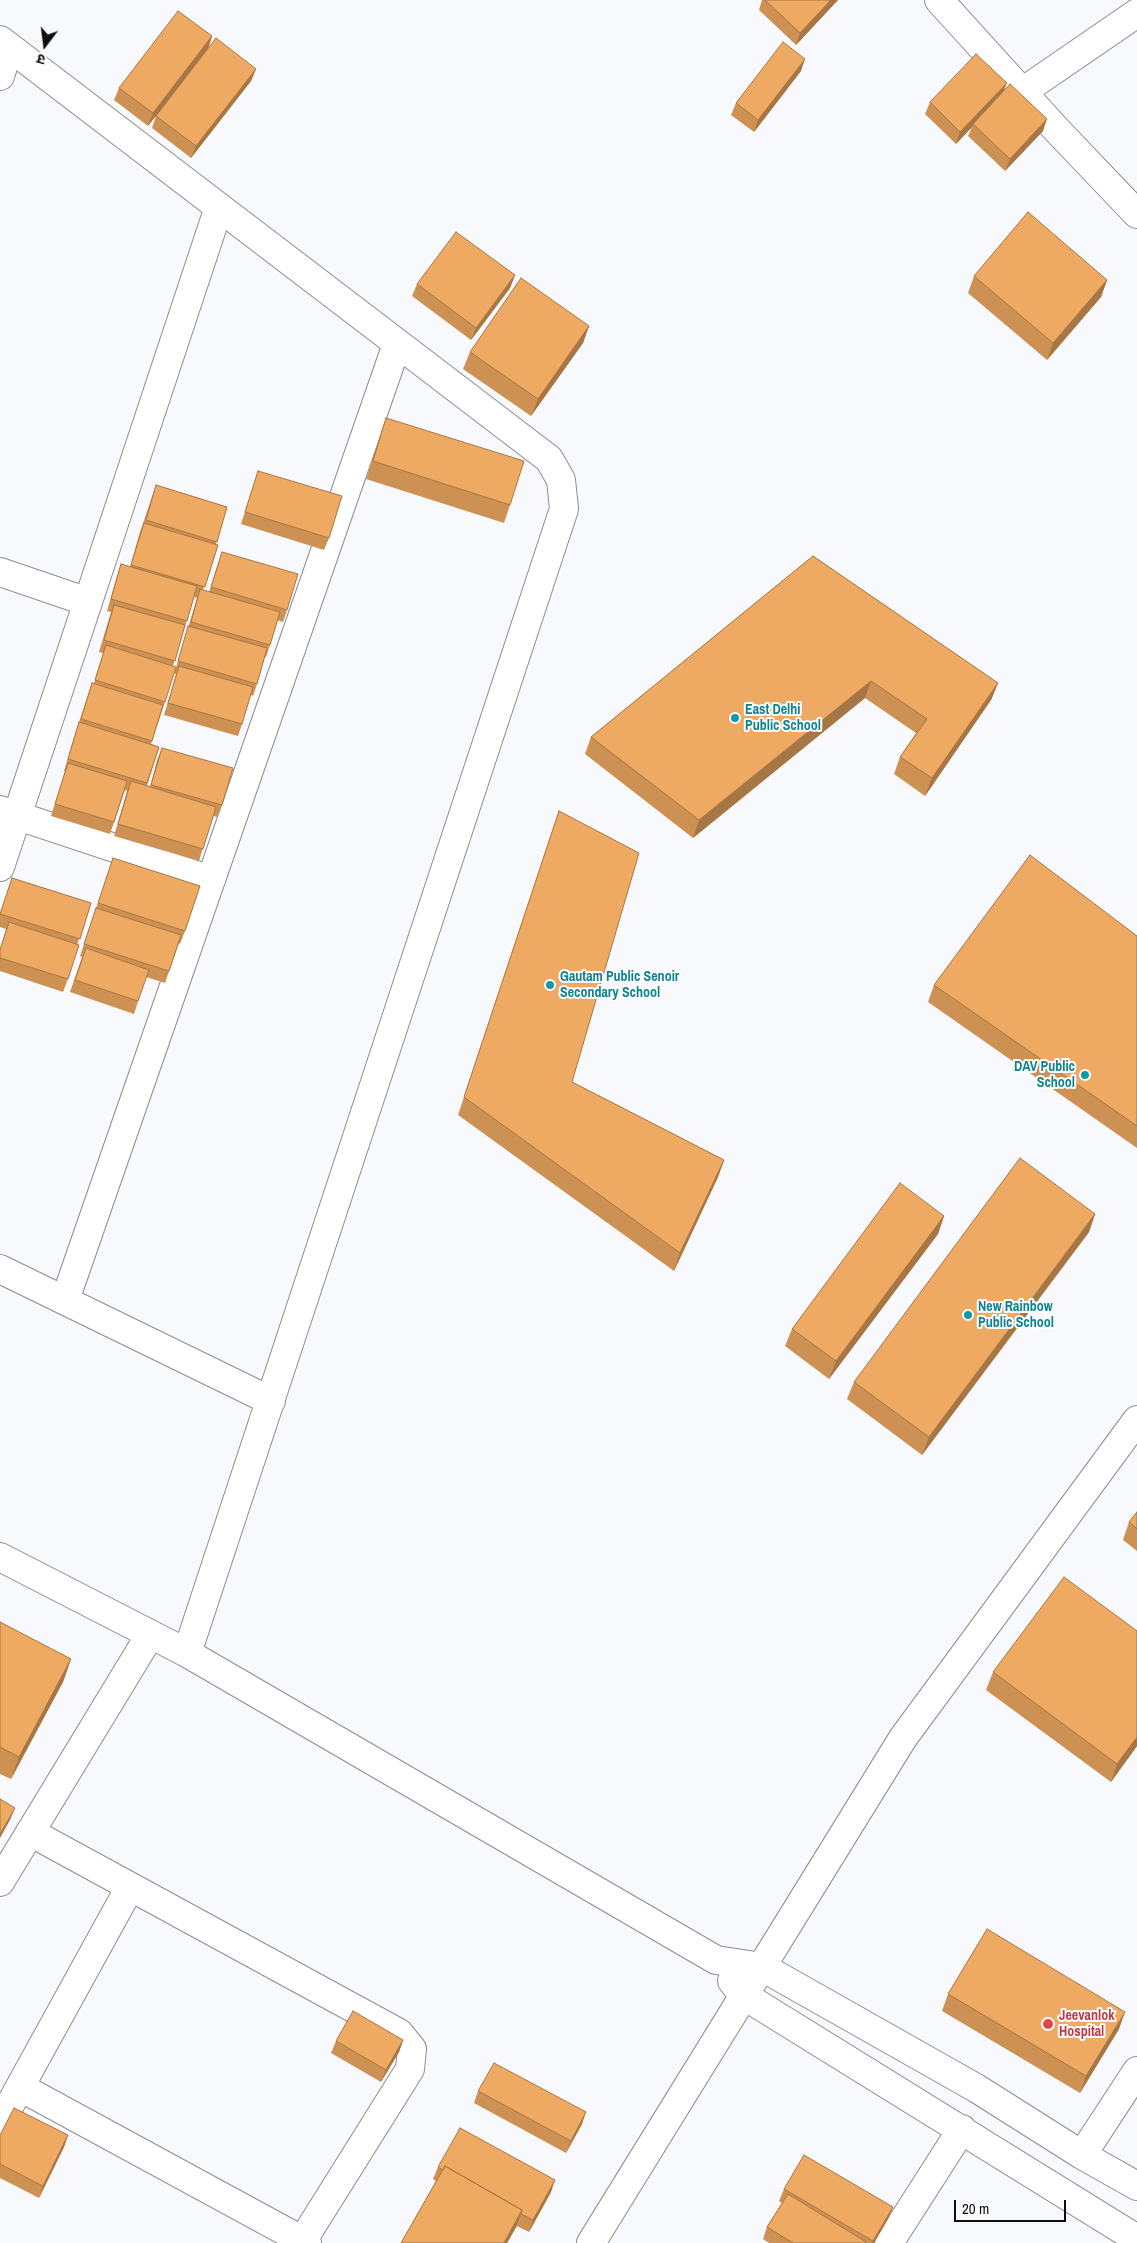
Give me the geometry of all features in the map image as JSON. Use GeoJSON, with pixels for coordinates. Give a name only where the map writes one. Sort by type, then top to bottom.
{"type":"FeatureCollection","features":[{"type":"Feature","properties":{"kind":"street"},"geometry":{"type":"LineString","coordinates":[[944,1],[1022,92],[1137,214]]}},
{"type":"Feature","properties":{"kind":"street"},"geometry":{"type":"LineString","coordinates":[[1022,92],[1137,13]]}},
{"type":"Feature","properties":{"kind":"street"},"geometry":{"type":"LineString","coordinates":[[0,76],[5,44],[549,459],[561,480],[564,509],[187,1653]]}},
{"type":"Feature","properties":{"kind":"street"},"geometry":{"type":"LineString","coordinates":[[0,867],[9,812],[88,602],[219,207]]}},
{"type":"Feature","properties":{"kind":"street"},"geometry":{"type":"LineString","coordinates":[[65,1300],[396,344]]}},
{"type":"Feature","properties":{"kind":"street"},"geometry":{"type":"LineString","coordinates":[[0,572],[88,602]]}},
{"type":"Feature","properties":{"kind":"street"},"geometry":{"type":"LineString","coordinates":[[9,812],[211,880]]}},
{"type":"Feature","properties":{"kind":"street"},"geometry":{"type":"LineString","coordinates":[[0,1269],[271,1401]]}},
{"type":"Feature","properties":{"kind":"street"},"geometry":{"type":"LineString","coordinates":[[591,2243],[903,1738],[1137,1420]]}},
{"type":"Feature","properties":{"kind":"street"},"geometry":{"type":"LineString","coordinates":[[0,1557],[187,1653],[716,1960],[762,1968],[976,2088],[1082,2155],[1137,2186]]}},
{"type":"Feature","properties":{"kind":"street"},"geometry":{"type":"LineString","coordinates":[[0,1882],[150,1635]]}},
{"type":"Feature","properties":{"kind":"street"},"geometry":{"type":"LineString","coordinates":[[20,2087],[303,2242],[410,2069],[412,2048],[399,2033],[30,1832]]}},
{"type":"Feature","properties":{"kind":"street"},"geometry":{"type":"LineString","coordinates":[[0,2123],[130,1887]]}},
{"type":"Feature","properties":{"kind":"street"},"geometry":{"type":"LineString","coordinates":[[716,1960],[743,1995],[1137,2239]]}},
{"type":"Feature","properties":{"kind":"street"},"geometry":{"type":"LineString","coordinates":[[1082,2155],[1137,2071]]}},
{"type":"Feature","properties":{"kind":"street"},"geometry":{"type":"LineString","coordinates":[[889,2243],[962,2130]]}},
{"type":"Feature","properties":{"kind":"building"},"geometry":{"type":"Polygon","coordinates":[[[765,0],[831,0],[800,33],[765,0]]]}},
{"type":"Feature","properties":{"kind":"building"},"geometry":{"type":"Polygon","coordinates":[[[178,11],[212,36],[153,113],[119,88],[178,11]]]}},
{"type":"Feature","properties":{"kind":"building"},"geometry":{"type":"Polygon","coordinates":[[[216,38],[256,69],[196,146],[156,116],[216,38]]]}},
{"type":"Feature","properties":{"kind":"building"},"geometry":{"type":"Polygon","coordinates":[[[783,42],[805,59],[758,120],[736,103],[783,42]]]}},
{"type":"Feature","properties":{"kind":"building"},"geometry":{"type":"Polygon","coordinates":[[[976,54],[1007,83],[960,132],[930,102],[976,54]]]}},
{"type":"Feature","properties":{"kind":"building"},"geometry":{"type":"Polygon","coordinates":[[[1010,84],[1047,119],[1010,159],[973,124],[1010,84]]]}},
{"type":"Feature","properties":{"kind":"building"},"geometry":{"type":"Polygon","coordinates":[[[1028,212],[1107,280],[1053,343],[974,276],[1028,212]]]}},
{"type":"Feature","properties":{"kind":"building"},"geometry":{"type":"Polygon","coordinates":[[[456,232],[515,275],[476,328],[417,284],[456,232]]]}},
{"type":"Feature","properties":{"kind":"building"},"geometry":{"type":"Polygon","coordinates":[[[521,278],[589,326],[538,399],[470,352],[521,278]]]}},
{"type":"Feature","properties":{"kind":"building"},"geometry":{"type":"Polygon","coordinates":[[[386,418],[524,461],[510,505],[373,461],[386,418]]]}},
{"type":"Feature","properties":{"kind":"building"},"geometry":{"type":"Polygon","coordinates":[[[258,471],[342,496],[329,538],[245,512],[258,471]]]}},
{"type":"Feature","properties":{"kind":"building"},"geometry":{"type":"Polygon","coordinates":[[[156,485],[227,507],[217,542],[146,520],[156,485]]]}},
{"type":"Feature","properties":{"kind":"building"},"geometry":{"type":"Polygon","coordinates":[[[144,523],[218,545],[205,587],[131,565],[144,523]]]}},
{"type":"Feature","properties":{"kind":"building"},"geometry":{"type":"Polygon","coordinates":[[[222,552],[298,574],[287,610],[211,587],[222,552]]]}},
{"type":"Feature","properties":{"kind":"building","name":"East Delhi Public School"},"geometry":{"type":"Polygon","coordinates":[[[813,556],[998,683],[932,778],[900,757],[927,719],[871,681],[699,820],[591,737],[813,556]]]}},
{"type":"Feature","properties":{"kind":"building"},"geometry":{"type":"Polygon","coordinates":[[[121,564],[197,586],[187,621],[111,599],[121,564]]]}},
{"type":"Feature","properties":{"kind":"building"},"geometry":{"type":"Polygon","coordinates":[[[200,589],[280,612],[270,645],[191,622],[200,589]]]}},
{"type":"Feature","properties":{"kind":"building"},"geometry":{"type":"Polygon","coordinates":[[[114,605],[185,625],[175,661],[104,640],[114,605]]]}},
{"type":"Feature","properties":{"kind":"building"},"geometry":{"type":"Polygon","coordinates":[[[188,626],[267,648],[257,684],[178,661],[188,626]]]}},
{"type":"Feature","properties":{"kind":"building"},"geometry":{"type":"Polygon","coordinates":[[[106,645],[176,667],[165,702],[95,680],[106,645]]]}},
{"type":"Feature","properties":{"kind":"building"},"geometry":{"type":"Polygon","coordinates":[[[179,666],[253,687],[242,724],[168,703],[179,666]]]}},
{"type":"Feature","properties":{"kind":"building"},"geometry":{"type":"Polygon","coordinates":[[[92,683],[163,705],[152,741],[81,719],[92,683]]]}},
{"type":"Feature","properties":{"kind":"building"},"geometry":{"type":"Polygon","coordinates":[[[79,722],[159,747],[147,783],[68,759],[79,722]]]}},
{"type":"Feature","properties":{"kind":"building"},"geometry":{"type":"Polygon","coordinates":[[[162,748],[233,768],[222,805],[151,785],[162,748]]]}},
{"type":"Feature","properties":{"kind":"building"},"geometry":{"type":"Polygon","coordinates":[[[68,763],[127,781],[114,822],[55,804],[68,763]]]}},
{"type":"Feature","properties":{"kind":"building"},"geometry":{"type":"Polygon","coordinates":[[[131,781],[216,807],[203,849],[118,824],[131,781]]]}},
{"type":"Feature","properties":{"kind":"building","name":"Gautam Public Senoir Secondary School"},"geometry":{"type":"Polygon","coordinates":[[[559,811],[639,853],[572,1082],[724,1160],[680,1253],[464,1097],[559,811]]]}},
{"type":"Feature","properties":{"kind":"building","name":"DAV Public School"},"geometry":{"type":"Polygon","coordinates":[[[1030,855],[1137,936],[1137,1126],[934,985],[1030,855]]]}},
{"type":"Feature","properties":{"kind":"building"},"geometry":{"type":"Polygon","coordinates":[[[113,858],[200,886],[185,931],[98,903],[113,858]]]}},
{"type":"Feature","properties":{"kind":"building"},"geometry":{"type":"Polygon","coordinates":[[[12,878],[91,903],[80,939],[0,914],[12,878]]]}},
{"type":"Feature","properties":{"kind":"building"},"geometry":{"type":"Polygon","coordinates":[[[96,908],[181,935],[169,971],[84,944],[96,908]]]}},
{"type":"Feature","properties":{"kind":"building"},"geometry":{"type":"Polygon","coordinates":[[[9,922],[79,945],[68,979],[0,958],[0,950],[9,922]]]}},
{"type":"Feature","properties":{"kind":"building"},"geometry":{"type":"Polygon","coordinates":[[[86,948],[149,970],[138,1001],[75,980],[86,948]]]}},
{"type":"Feature","properties":{"kind":"building","name":"New Rainbow Public School"},"geometry":{"type":"Polygon","coordinates":[[[1020,1158],[1095,1214],[929,1437],[854,1382],[1020,1158]]]}},
{"type":"Feature","properties":{"kind":"building"},"geometry":{"type":"Polygon","coordinates":[[[900,1183],[944,1216],[836,1361],[792,1329],[900,1183]]]}},
{"type":"Feature","properties":{"kind":"building"},"geometry":{"type":"Polygon","coordinates":[[[1137,1512],[1137,1529],[1129,1522],[1137,1512]]]}},
{"type":"Feature","properties":{"kind":"building"},"geometry":{"type":"Polygon","coordinates":[[[1064,1577],[1137,1631],[1137,1737],[1117,1764],[993,1672],[1064,1577]]]}},
{"type":"Feature","properties":{"kind":"building"},"geometry":{"type":"Polygon","coordinates":[[[0,1622],[71,1659],[19,1757],[0,1747],[0,1622]]]}},
{"type":"Feature","properties":{"kind":"building"},"geometry":{"type":"Polygon","coordinates":[[[0,1799],[15,1808],[0,1834],[0,1799]]]}},
{"type":"Feature","properties":{"kind":"building"},"geometry":{"type":"Polygon","coordinates":[[[987,1929],[1125,2012],[1086,2076],[948,1994],[987,1929]]]}},
{"type":"Feature","properties":{"kind":"building"},"geometry":{"type":"Polygon","coordinates":[[[353,2011],[403,2040],[386,2070],[336,2041],[353,2011]]]}},
{"type":"Feature","properties":{"kind":"building"},"geometry":{"type":"Polygon","coordinates":[[[494,2063],[586,2112],[571,2141],[478,2091],[494,2063]]]}},
{"type":"Feature","properties":{"kind":"building"},"geometry":{"type":"Polygon","coordinates":[[[14,2108],[68,2135],[43,2186],[0,2164],[0,2135],[14,2108]]]}},
{"type":"Feature","properties":{"kind":"building"},"geometry":{"type":"Polygon","coordinates":[[[460,2128],[555,2180],[533,2220],[521,2214],[522,2210],[445,2166],[443,2170],[438,2167],[460,2128]]]}},
{"type":"Feature","properties":{"kind":"building"},"geometry":{"type":"Polygon","coordinates":[[[804,2155],[893,2207],[873,2241],[784,2189],[804,2155]]]}},
{"type":"Feature","properties":{"kind":"building"},"geometry":{"type":"Polygon","coordinates":[[[445,2166],[522,2210],[504,2243],[401,2243],[445,2166]]]}},
{"type":"Feature","properties":{"kind":"building"},"geometry":{"type":"Polygon","coordinates":[[[788,2194],[866,2242],[793,2243],[767,2227],[788,2194]]]}},
{"type":"Feature","properties":{"kind":"place","name":"East Delhi Public School"},"geometry":{"type":"Point","coordinates":[735,718]}},
{"type":"Feature","properties":{"kind":"place","name":"Gautam Public Senoir Secondary School"},"geometry":{"type":"Point","coordinates":[550,985]}},
{"type":"Feature","properties":{"kind":"place","name":"DAV Public School"},"geometry":{"type":"Point","coordinates":[1085,1075]}},
{"type":"Feature","properties":{"kind":"place","name":"New Rainbow Public School"},"geometry":{"type":"Point","coordinates":[968,1315]}},
{"type":"Feature","properties":{"kind":"place","name":"Jeevanlok Hospital"},"geometry":{"type":"Point","coordinates":[1048,2024]}}]}
